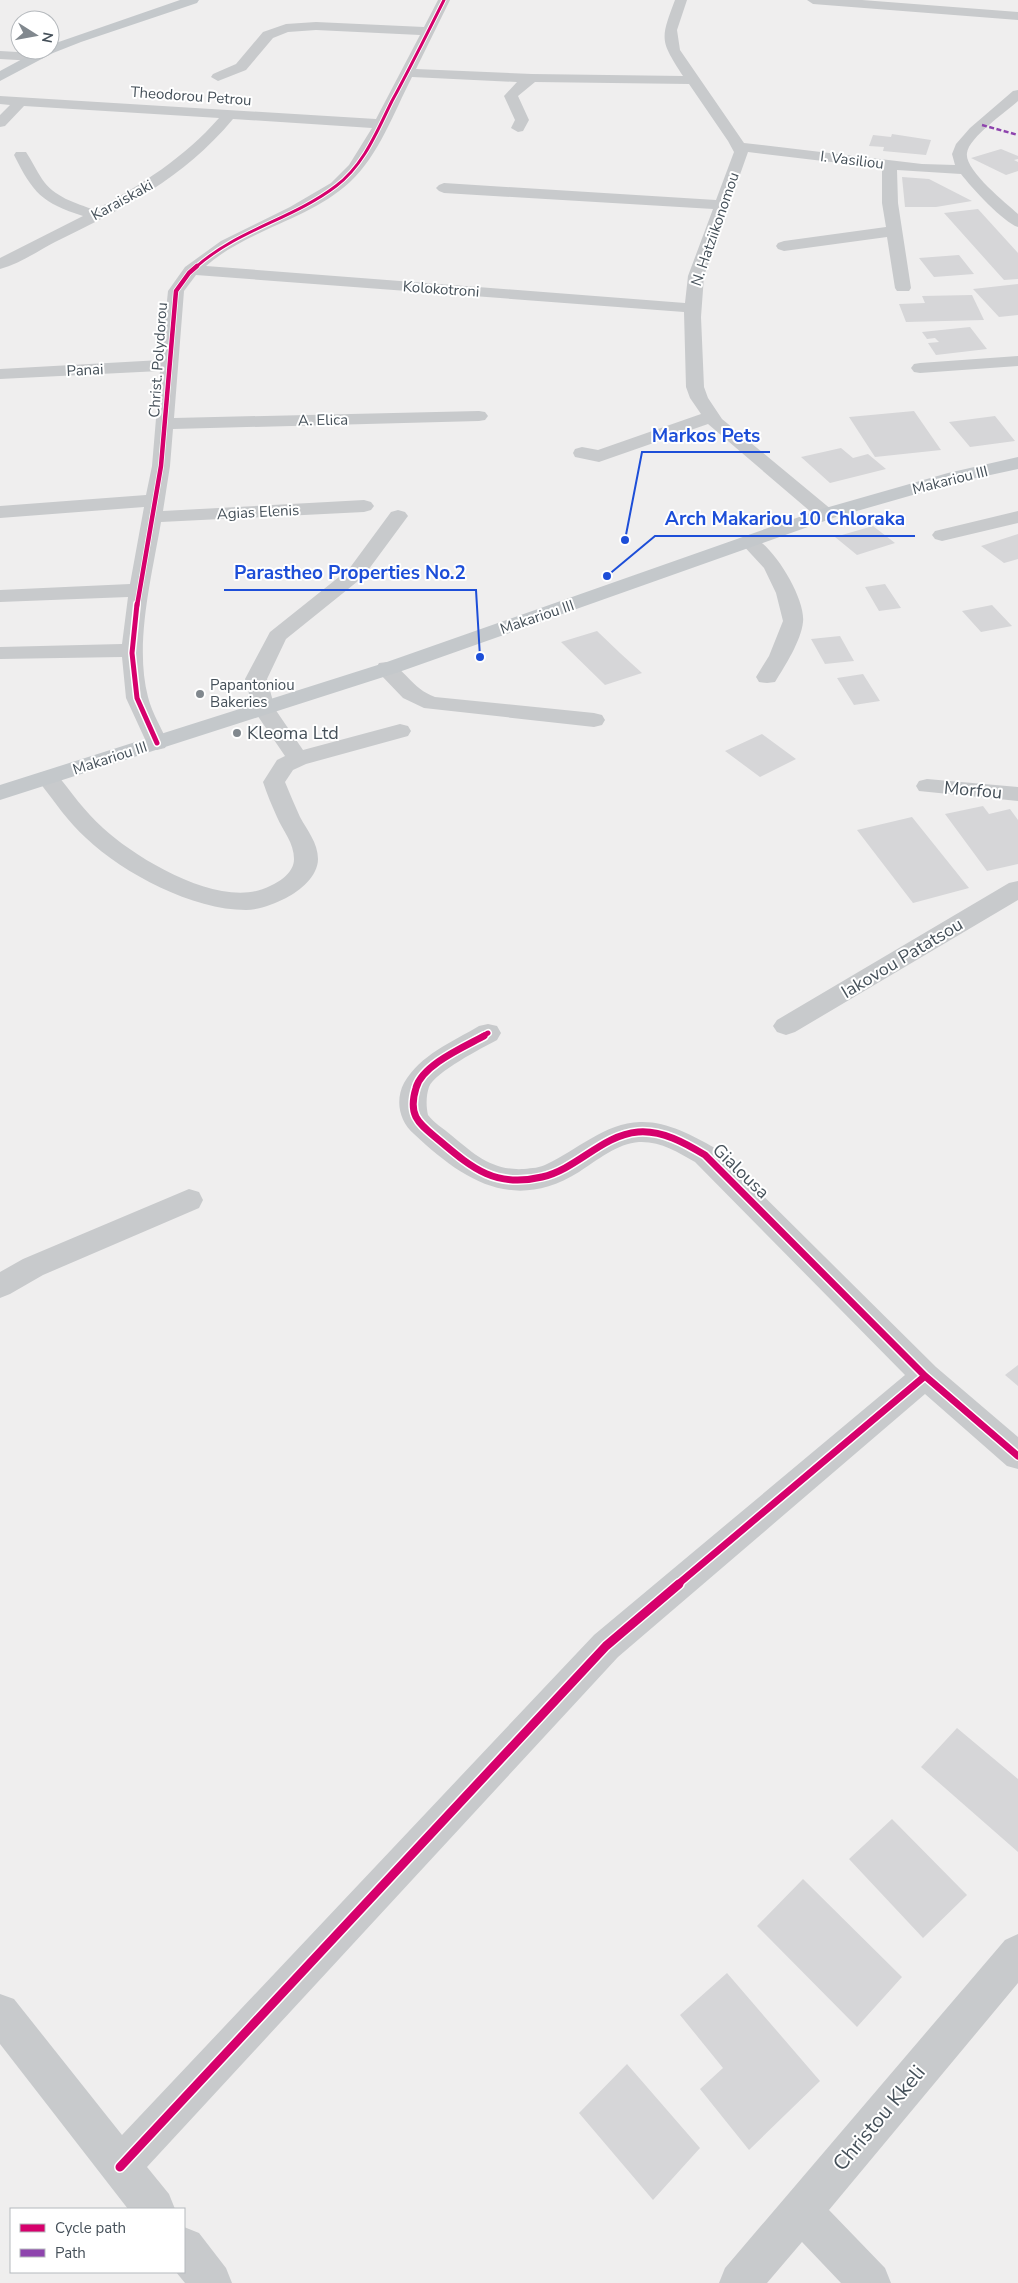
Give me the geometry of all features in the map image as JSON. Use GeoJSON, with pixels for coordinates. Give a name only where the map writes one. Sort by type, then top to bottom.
{"type":"FeatureCollection","features":[{"type":"Feature","properties":{"kind":"main road"},"geometry":{"type":"LineString","coordinates":[[60,45],[76,38],[193,0]]}},
{"type":"Feature","properties":{"kind":"main road"},"geometry":{"type":"LineString","coordinates":[[2,74],[29,60]]}},
{"type":"Feature","properties":{"kind":"main road","name":"Makariou III"},"geometry":{"type":"LineString","coordinates":[[0,793],[264,709],[500,630],[825,514],[889,496],[1017,465]]}},
{"type":"Feature","properties":{"kind":"street","name":"Christ. Polydorou"},"geometry":{"type":"LineString","coordinates":[[157,743],[137,698],[132,650],[138,590],[154,508],[166,424],[176,291],[191,270],[214,252],[300,209],[336,186],[351,172],[363,156],[381,124],[444,0]]}},
{"type":"Feature","properties":{"kind":"street"},"geometry":{"type":"LineString","coordinates":[[680,0],[670,30],[670,42],[673,50],[714,112],[740,147]]}},
{"type":"Feature","properties":{"kind":"street"},"geometry":{"type":"LineString","coordinates":[[813,0],[1018,16]]}},
{"type":"Feature","properties":{"kind":"street"},"geometry":{"type":"LineString","coordinates":[[218,77],[241,67],[268,35],[286,28],[316,26],[429,31]]}},
{"type":"Feature","properties":{"kind":"street"},"geometry":{"type":"LineString","coordinates":[[407,73],[532,78],[694,80]]}},
{"type":"Feature","properties":{"kind":"street"},"geometry":{"type":"LineString","coordinates":[[518,128],[522,120],[511,96],[520,86],[532,78]]}},
{"type":"Feature","properties":{"kind":"street"},"geometry":{"type":"LineString","coordinates":[[1018,94],[977,130],[961,147],[959,154],[964,170],[1018,222]]}},
{"type":"Feature","properties":{"kind":"street","name":"Theodorou Petrou"},"geometry":{"type":"LineString","coordinates":[[0,100],[381,124]]}},
{"type":"Feature","properties":{"kind":"street"},"geometry":{"type":"LineString","coordinates":[[0,123],[21,101]]}},
{"type":"Feature","properties":{"kind":"street","name":"Karaiskaki"},"geometry":{"type":"LineString","coordinates":[[0,264],[156,182],[206,144],[229,115]]}},
{"type":"Feature","properties":{"kind":"street","name":"I. Vasiliou"},"geometry":{"type":"LineString","coordinates":[[740,147],[888,164],[964,170]]}},
{"type":"Feature","properties":{"kind":"street","name":"N. Hatziikonomou"},"geometry":{"type":"LineString","coordinates":[[740,147],[738,162],[696,276],[692,308],[698,398],[711,417],[733,438],[825,514]]}},
{"type":"Feature","properties":{"kind":"street"},"geometry":{"type":"LineString","coordinates":[[20,155],[34,182],[52,199],[94,215]]}},
{"type":"Feature","properties":{"kind":"street"},"geometry":{"type":"LineString","coordinates":[[888,164],[890,202],[903,288]]}},
{"type":"Feature","properties":{"kind":"street"},"geometry":{"type":"LineString","coordinates":[[444,188],[723,205]]}},
{"type":"Feature","properties":{"kind":"street"},"geometry":{"type":"LineString","coordinates":[[784,246],[894,231]]}},
{"type":"Feature","properties":{"kind":"street","name":"Kolokotroni"},"geometry":{"type":"LineString","coordinates":[[191,270],[692,308]]}},
{"type":"Feature","properties":{"kind":"street"},"geometry":{"type":"LineString","coordinates":[[920,368],[1018,361]]}},
{"type":"Feature","properties":{"kind":"street","name":"Panai"},"geometry":{"type":"LineString","coordinates":[[1,378],[170,365]]}},
{"type":"Feature","properties":{"kind":"street","name":"A. Elica"},"geometry":{"type":"LineString","coordinates":[[166,424],[479,416]]}},
{"type":"Feature","properties":{"kind":"street"},"geometry":{"type":"LineString","coordinates":[[582,453],[599,456],[711,417]]}},
{"type":"Feature","properties":{"kind":"street","name":"Agias Elenis"},"geometry":{"type":"LineString","coordinates":[[0,512],[364,506]]}},
{"type":"Feature","properties":{"kind":"street"},"geometry":{"type":"LineString","coordinates":[[298,759],[264,709],[256,679],[277,636],[356,573],[398,516]]}},
{"type":"Feature","properties":{"kind":"street"},"geometry":{"type":"LineString","coordinates":[[942,535],[1018,517]]}},
{"type":"Feature","properties":{"kind":"street"},"geometry":{"type":"LineString","coordinates":[[750,542],[773,566],[786,593],[793,621],[780,656],[767,677]]}},
{"type":"Feature","properties":{"kind":"street"},"geometry":{"type":"LineString","coordinates":[[0,596],[138,590]]}},
{"type":"Feature","properties":{"kind":"street"},"geometry":{"type":"LineString","coordinates":[[0,653],[132,650]]}},
{"type":"Feature","properties":{"kind":"street"},"geometry":{"type":"LineString","coordinates":[[387,668],[407,692],[415,698],[432,702],[594,720]]}},
{"type":"Feature","properties":{"kind":"street"},"geometry":{"type":"LineString","coordinates":[[48,778],[94,834],[129,859],[167,881],[224,900],[247,902],[264,899],[284,889],[301,873],[306,860],[304,844],[290,821],[274,782],[284,765],[298,759],[400,731]]}},
{"type":"Feature","properties":{"kind":"street","name":"Morfou"},"geometry":{"type":"LineString","coordinates":[[927,786],[1018,794]]}},
{"type":"Feature","properties":{"kind":"street","name":"Iakovou Patatsou"},"geometry":{"type":"LineString","coordinates":[[786,1026],[1018,889]]}},
{"type":"Feature","properties":{"kind":"street","name":"Gialousa"},"geometry":{"type":"LineString","coordinates":[[488,1033],[428,1070],[417,1083],[413,1100],[412,1112],[419,1124],[467,1165],[488,1175],[511,1179],[533,1178],[554,1173],[620,1134],[641,1132],[664,1136],[682,1142],[705,1155],[925,1376],[1018,1456]]}},
{"type":"Feature","properties":{"kind":"street"},"geometry":{"type":"LineString","coordinates":[[0,1286],[33,1267],[189,1200]]}},
{"type":"Feature","properties":{"kind":"street"},"geometry":{"type":"LineString","coordinates":[[120,2166],[606,1646],[925,1376]]}},
{"type":"Feature","properties":{"kind":"street","name":"Christou Kkeli"},"geometry":{"type":"LineString","coordinates":[[740,2283],[1018,1953]]}},
{"type":"Feature","properties":{"kind":"street"},"geometry":{"type":"LineString","coordinates":[[0,2013],[153,2208]]}},
{"type":"Feature","properties":{"kind":"street"},"geometry":{"type":"LineString","coordinates":[[802,2211],[870,2283]]}},
{"type":"Feature","properties":{"kind":"street"},"geometry":{"type":"LineString","coordinates":[[185,2249],[212,2283]]}},
{"type":"Feature","properties":{"kind":"building"},"geometry":{"type":"Polygon","coordinates":[[[892,134],[931,140],[926,155],[883,151],[884,147],[869,146],[873,135],[891,137],[892,134]]]}},
{"type":"Feature","properties":{"kind":"building"},"geometry":{"type":"Polygon","coordinates":[[[1001,149],[1018,156],[1018,159],[1014,160],[1018,162],[1018,171],[1006,175],[971,158],[1001,149]]]}},
{"type":"Feature","properties":{"kind":"building"},"geometry":{"type":"Polygon","coordinates":[[[902,177],[929,179],[972,201],[936,207],[905,207],[902,177]]]}},
{"type":"Feature","properties":{"kind":"building"},"geometry":{"type":"Polygon","coordinates":[[[978,209],[1018,253],[1018,279],[1004,280],[944,213],[978,209]]]}},
{"type":"Feature","properties":{"kind":"building"},"geometry":{"type":"Polygon","coordinates":[[[959,255],[974,274],[934,277],[919,258],[959,255]]]}},
{"type":"Feature","properties":{"kind":"building"},"geometry":{"type":"Polygon","coordinates":[[[1018,284],[1018,315],[999,317],[973,289],[1018,284]]]}},
{"type":"Feature","properties":{"kind":"building"},"geometry":{"type":"Polygon","coordinates":[[[972,295],[984,320],[906,322],[899,304],[925,303],[922,296],[972,295]]]}},
{"type":"Feature","properties":{"kind":"building"},"geometry":{"type":"Polygon","coordinates":[[[970,327],[987,349],[936,355],[928,343],[939,342],[935,338],[927,339],[922,332],[970,327]]]}},
{"type":"Feature","properties":{"kind":"building"},"geometry":{"type":"Polygon","coordinates":[[[914,411],[941,450],[875,457],[849,417],[914,411]]]}},
{"type":"Feature","properties":{"kind":"building"},"geometry":{"type":"Polygon","coordinates":[[[995,416],[1015,441],[970,447],[949,422],[995,416]]]}},
{"type":"Feature","properties":{"kind":"building"},"geometry":{"type":"Polygon","coordinates":[[[841,448],[853,458],[868,454],[886,469],[830,483],[801,457],[841,448]]]}},
{"type":"Feature","properties":{"kind":"building"},"geometry":{"type":"Polygon","coordinates":[[[873,526],[895,543],[857,555],[835,537],[873,526]]]}},
{"type":"Feature","properties":{"kind":"building"},"geometry":{"type":"Polygon","coordinates":[[[1018,534],[1018,559],[1004,563],[981,546],[1018,534]]]}},
{"type":"Feature","properties":{"kind":"building"},"geometry":{"type":"Polygon","coordinates":[[[885,584],[901,608],[879,611],[865,587],[885,584]]]}},
{"type":"Feature","properties":{"kind":"building"},"geometry":{"type":"Polygon","coordinates":[[[992,605],[1012,626],[981,632],[962,611],[992,605]]]}},
{"type":"Feature","properties":{"kind":"building"},"geometry":{"type":"Polygon","coordinates":[[[597,631],[642,673],[605,685],[561,642],[597,631]]]}},
{"type":"Feature","properties":{"kind":"building"},"geometry":{"type":"Polygon","coordinates":[[[840,636],[854,661],[825,664],[811,639],[840,636]]]}},
{"type":"Feature","properties":{"kind":"building"},"geometry":{"type":"Polygon","coordinates":[[[863,674],[880,701],[854,705],[837,678],[863,674]]]}},
{"type":"Feature","properties":{"kind":"building"},"geometry":{"type":"Polygon","coordinates":[[[762,734],[796,759],[760,777],[725,751],[762,734]]]}},
{"type":"Feature","properties":{"kind":"building"},"geometry":{"type":"Polygon","coordinates":[[[983,806],[989,814],[1010,809],[1018,820],[1018,864],[987,871],[945,814],[983,806]]]}},
{"type":"Feature","properties":{"kind":"building"},"geometry":{"type":"Polygon","coordinates":[[[912,817],[969,888],[913,903],[857,830],[912,817]]]}},
{"type":"Feature","properties":{"kind":"building"},"geometry":{"type":"Polygon","coordinates":[[[1018,1365],[1018,1386],[1005,1375],[1018,1365]]]}},
{"type":"Feature","properties":{"kind":"building"},"geometry":{"type":"Polygon","coordinates":[[[957,1728],[1018,1779],[1018,1852],[921,1767],[957,1728]]]}},
{"type":"Feature","properties":{"kind":"building"},"geometry":{"type":"Polygon","coordinates":[[[892,1819],[967,1895],[923,1938],[849,1859],[892,1819]]]}},
{"type":"Feature","properties":{"kind":"building"},"geometry":{"type":"Polygon","coordinates":[[[803,1879],[902,1977],[857,2027],[757,1926],[803,1879]]]}},
{"type":"Feature","properties":{"kind":"building"},"geometry":{"type":"Polygon","coordinates":[[[727,1973],[820,2081],[749,2150],[700,2089],[723,2068],[680,2015],[727,1973]]]}},
{"type":"Feature","properties":{"kind":"building"},"geometry":{"type":"Polygon","coordinates":[[[627,2064],[700,2148],[653,2200],[579,2113],[627,2064]]]}},
{"type":"Feature","properties":{"kind":"marked path"},"geometry":{"type":"LineString","coordinates":[[982,125],[1018,135]]}},
{"type":"Feature","properties":{"kind":"cycle path"},"geometry":{"type":"LineString","coordinates":[[157,743],[137,698],[132,653],[139,590],[161,466],[176,291],[189,273],[226,244],[317,199],[346,178],[362,158],[375,136],[444,0]]}},
{"type":"Feature","properties":{"kind":"cycle path"},"geometry":{"type":"LineString","coordinates":[[488,1033],[427,1071],[416,1086],[413,1106],[416,1119],[460,1159],[487,1174],[509,1179],[532,1179],[554,1173],[611,1140],[631,1133],[656,1133],[690,1146],[705,1155],[925,1376],[1018,1456]]}},
{"type":"Feature","properties":{"kind":"cycle path"},"geometry":{"type":"LineString","coordinates":[[120,2167],[606,1646],[925,1376]]}},
{"type":"Feature","properties":{"kind":"place","name":"Markos Pets"},"geometry":{"type":"Point","coordinates":[625,540]}},
{"type":"Feature","properties":{"kind":"place","name":"Arch Makariou 10 Chloraka"},"geometry":{"type":"Point","coordinates":[607,576]}},
{"type":"Feature","properties":{"kind":"place","name":"Parastheo Properties No.2"},"geometry":{"type":"Point","coordinates":[480,657]}},
{"type":"Feature","properties":{"kind":"place","name":"Papantoniou Bakeries"},"geometry":{"type":"Point","coordinates":[200,694]}},
{"type":"Feature","properties":{"kind":"place","name":"Kleoma Ltd"},"geometry":{"type":"Point","coordinates":[237,733]}}]}
